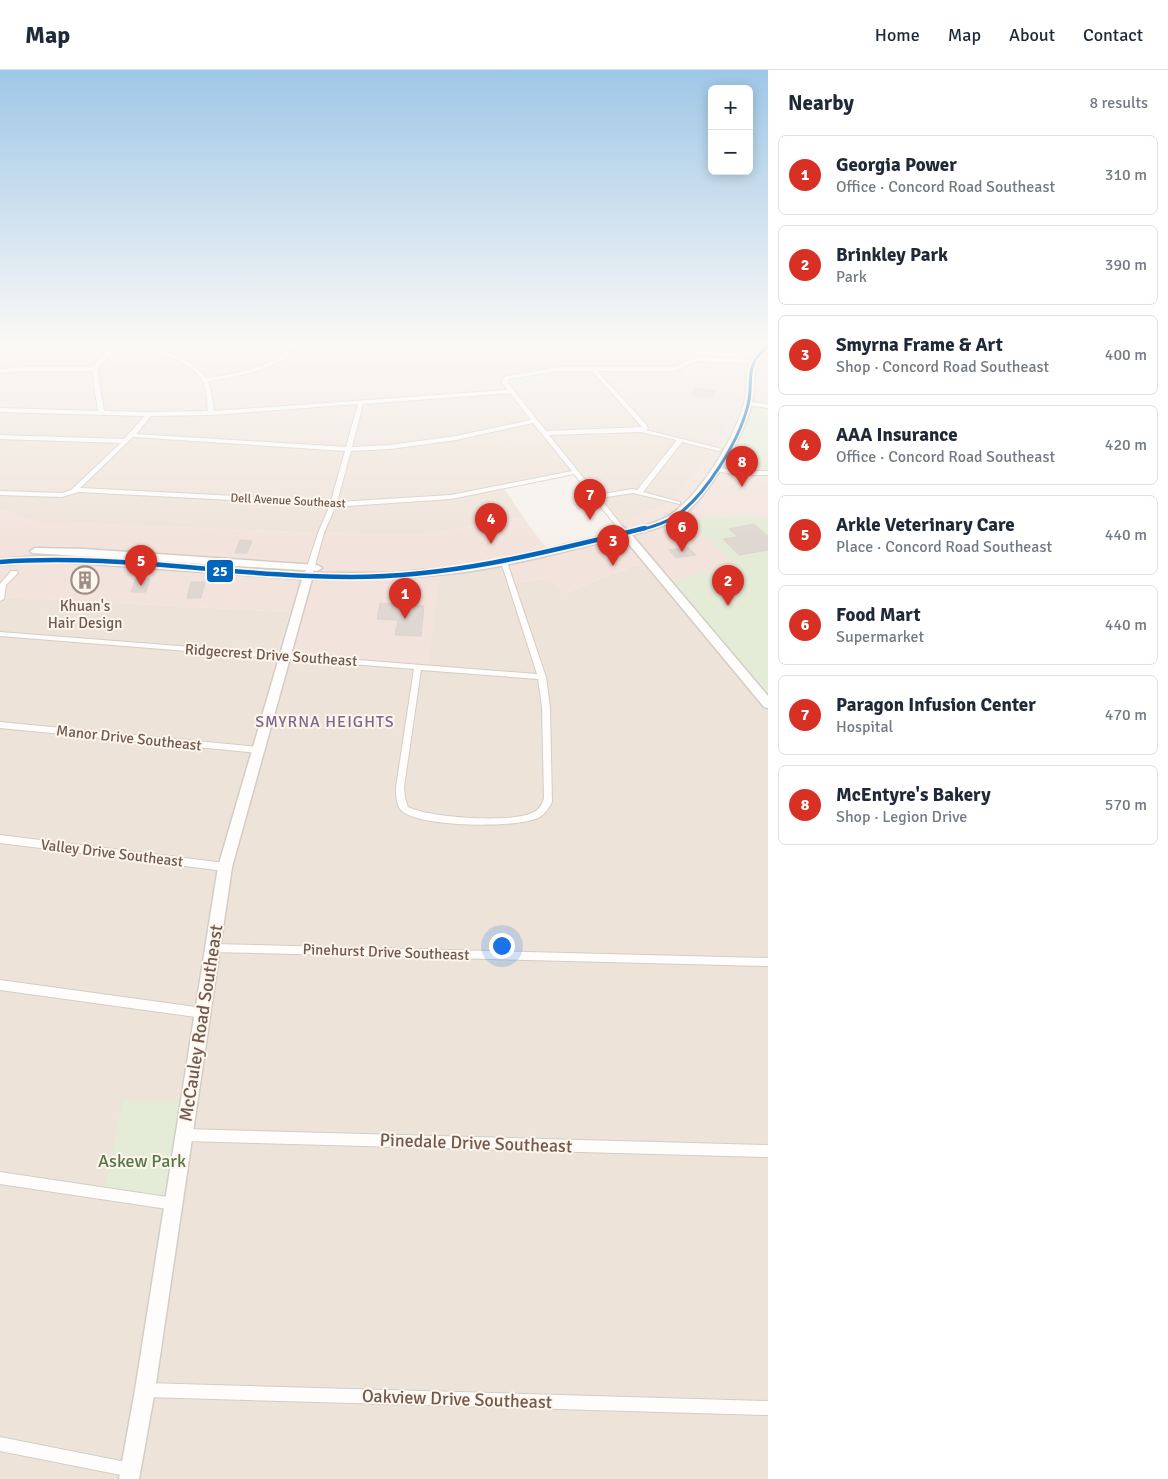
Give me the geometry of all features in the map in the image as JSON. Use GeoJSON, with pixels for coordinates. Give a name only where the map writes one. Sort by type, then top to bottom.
{"type":"FeatureCollection","features":[{"type":"Feature","properties":{"kind":"main road"},"geometry":{"type":"LineString","coordinates":[[0,554],[38,551],[84,552],[365,577],[414,574],[504,562],[623,530],[658,516],[678,503],[719,450],[738,411]]}},
{"type":"Feature","properties":{"kind":"main road"},"geometry":{"type":"LineString","coordinates":[[0,562],[40,559],[309,572],[375,571],[446,566],[524,553],[663,522],[681,512],[714,469],[734,438],[745,411]]}},
{"type":"Feature","properties":{"kind":"main road"},"geometry":{"type":"LineString","coordinates":[[623,530],[768,704]]}},
{"type":"Feature","properties":{"kind":"main road","name":"McCauley Road Southeast"},"geometry":{"type":"LineString","coordinates":[[130,1475],[145,1390],[225,866],[309,572]]}},
{"type":"Feature","properties":{"kind":"street"},"geometry":{"type":"LineString","coordinates":[[25,411],[149,414],[242,411]]}},
{"type":"Feature","properties":{"kind":"street"},"geometry":{"type":"LineString","coordinates":[[309,572],[321,533],[333,505],[359,411]]}},
{"type":"Feature","properties":{"kind":"street"},"geometry":{"type":"LineString","coordinates":[[526,411],[623,530]]}},
{"type":"Feature","properties":{"kind":"street"},"geometry":{"type":"LineString","coordinates":[[631,411],[643,424],[645,428],[641,430]]}},
{"type":"Feature","properties":{"kind":"street"},"geometry":{"type":"LineString","coordinates":[[74,490],[132,435],[149,414]]}},
{"type":"Feature","properties":{"kind":"street"},"geometry":{"type":"LineString","coordinates":[[132,435],[348,448],[390,447],[448,439],[534,422]]}},
{"type":"Feature","properties":{"kind":"street"},"geometry":{"type":"LineString","coordinates":[[544,433],[641,430],[719,450]]}},
{"type":"Feature","properties":{"kind":"street"},"geometry":{"type":"LineString","coordinates":[[0,438],[126,441]]}},
{"type":"Feature","properties":{"kind":"street"},"geometry":{"type":"LineString","coordinates":[[639,492],[680,440]]}},
{"type":"Feature","properties":{"kind":"street"},"geometry":{"type":"LineString","coordinates":[[714,469],[730,472],[768,473]]}},
{"type":"Feature","properties":{"kind":"street","name":"Dell Avenue Southeast"},"geometry":{"type":"LineString","coordinates":[[0,494],[66,495],[74,490],[333,505],[451,498],[574,472]]}},
{"type":"Feature","properties":{"kind":"street"},"geometry":{"type":"LineString","coordinates":[[595,497],[639,492],[678,503]]}},
{"type":"Feature","properties":{"kind":"street"},"geometry":{"type":"LineString","coordinates":[[418,667],[400,787],[402,804],[406,810],[413,814],[456,820],[504,822],[521,820],[541,812],[547,805],[547,726],[542,678],[504,562]]}},
{"type":"Feature","properties":{"kind":"street"},"geometry":{"type":"LineString","coordinates":[[0,599],[3,585],[14,574]]}},
{"type":"Feature","properties":{"kind":"street","name":"Ridgecrest Drive Southeast"},"geometry":{"type":"LineString","coordinates":[[0,634],[286,655],[542,678]]}},
{"type":"Feature","properties":{"kind":"street","name":"Manor Drive Southeast"},"geometry":{"type":"LineString","coordinates":[[0,725],[258,750]]}},
{"type":"Feature","properties":{"kind":"street","name":"Valley Drive Southeast"},"geometry":{"type":"LineString","coordinates":[[0,839],[225,866]]}},
{"type":"Feature","properties":{"kind":"street","name":"Pinehurst Drive Southeast"},"geometry":{"type":"LineString","coordinates":[[213,948],[768,962]]}},
{"type":"Feature","properties":{"kind":"street"},"geometry":{"type":"LineString","coordinates":[[0,985],[203,1013]]}},
{"type":"Feature","properties":{"kind":"street","name":"Pinedale Drive Southeast"},"geometry":{"type":"LineString","coordinates":[[184,1135],[768,1151]]}},
{"type":"Feature","properties":{"kind":"street"},"geometry":{"type":"LineString","coordinates":[[0,1178],[174,1204]]}},
{"type":"Feature","properties":{"kind":"street","name":"Oakview Drive Southeast"},"geometry":{"type":"LineString","coordinates":[[145,1390],[768,1408]]}},
{"type":"Feature","properties":{"kind":"street"},"geometry":{"type":"LineString","coordinates":[[0,1444],[130,1475]]}},
{"type":"Feature","properties":{"kind":"shaded area"},"geometry":{"type":"Polygon","coordinates":[[[0,411],[739,411],[699,471],[666,505],[625,521],[623,531],[604,500],[576,472],[503,487],[523,517],[418,535],[39,523],[0,509],[0,411]]]}},
{"type":"Feature","properties":{"kind":"shaded area"},"geometry":{"type":"Polygon","coordinates":[[[739,411],[764,411],[711,468],[724,472],[768,473],[768,518],[744,515],[703,518],[737,566],[667,582],[637,564],[565,593],[547,578],[507,585],[499,566],[439,576],[427,670],[277,654],[290,612],[0,597],[0,509],[39,523],[418,535],[523,517],[547,549],[623,531],[625,521],[666,505],[699,471],[739,411]]]}},
{"type":"Feature","properties":{"kind":"shaded area"},"geometry":{"type":"Polygon","coordinates":[[[638,564],[667,582],[768,704],[768,1479],[0,1479],[0,597],[290,612],[277,654],[427,669],[439,576],[500,566],[507,585],[547,578],[565,593],[638,564]]]}},
{"type":"Feature","properties":{"kind":"green space"},"geometry":{"type":"Polygon","coordinates":[[[740,411],[768,411],[768,473],[724,472],[711,469],[740,411]]]}},
{"type":"Feature","properties":{"kind":"green space"},"geometry":{"type":"Polygon","coordinates":[[[744,515],[768,518],[768,704],[667,582],[736,566],[694,526],[703,518],[744,515]]]}},
{"type":"Feature","properties":{"kind":"green space","name":"Askew Park"},"geometry":{"type":"Polygon","coordinates":[[[123,1100],[183,1101],[168,1194],[160,1196],[105,1187],[123,1100]]]}},
{"type":"Feature","properties":{"kind":"building"},"geometry":{"type":"Polygon","coordinates":[[[754,524],[768,536],[768,550],[739,555],[723,539],[738,537],[729,529],[754,524]]]}},
{"type":"Feature","properties":{"kind":"building"},"geometry":{"type":"Polygon","coordinates":[[[240,540],[252,541],[247,553],[235,553],[240,540]]]}},
{"type":"Feature","properties":{"kind":"building"},"geometry":{"type":"Polygon","coordinates":[[[688,547],[696,555],[676,558],[669,550],[688,547]]]}},
{"type":"Feature","properties":{"kind":"building"},"geometry":{"type":"Polygon","coordinates":[[[136,579],[150,579],[146,592],[131,592],[136,579]]]}},
{"type":"Feature","properties":{"kind":"building"},"geometry":{"type":"Polygon","coordinates":[[[191,582],[205,582],[201,598],[187,598],[191,582]]]}},
{"type":"Feature","properties":{"kind":"building"},"geometry":{"type":"Polygon","coordinates":[[[380,603],[424,606],[421,636],[395,635],[398,620],[377,619],[380,603]]]}},
{"type":"Feature","properties":{"kind":"transit line","name":"25"},"geometry":{"type":"LineString","coordinates":[[0,562],[41,559],[77,560],[273,575],[352,577],[423,574],[520,558],[647,528],[678,514],[699,493],[720,464],[737,433],[746,411]]}},
{"type":"Feature","properties":{"kind":"place","name":"McEntyre's Bakery"},"geometry":{"type":"Point","coordinates":[742,487]}},
{"type":"Feature","properties":{"kind":"place","name":"Paragon Infusion Center"},"geometry":{"type":"Point","coordinates":[590,520]}},
{"type":"Feature","properties":{"kind":"place","name":"AAA Insurance"},"geometry":{"type":"Point","coordinates":[491,544]}},
{"type":"Feature","properties":{"kind":"place","name":"Food Mart"},"geometry":{"type":"Point","coordinates":[682,552]}},
{"type":"Feature","properties":{"kind":"place","name":"Smyrna Frame & Art"},"geometry":{"type":"Point","coordinates":[613,566]}},
{"type":"Feature","properties":{"kind":"place","name":"Khuan's Hair Design"},"geometry":{"type":"Point","coordinates":[85,580]}},
{"type":"Feature","properties":{"kind":"place","name":"Arkle Veterinary Care"},"geometry":{"type":"Point","coordinates":[141,586]}},
{"type":"Feature","properties":{"kind":"place","name":"Brinkley Park"},"geometry":{"type":"Point","coordinates":[728,606]}},
{"type":"Feature","properties":{"kind":"place","name":"Georgia Power"},"geometry":{"type":"Point","coordinates":[405,619]}},
{"type":"Feature","properties":{"kind":"district","name":"SMYRNA HEIGHTS"},"geometry":{"type":"Point","coordinates":[325,722]}}]}
